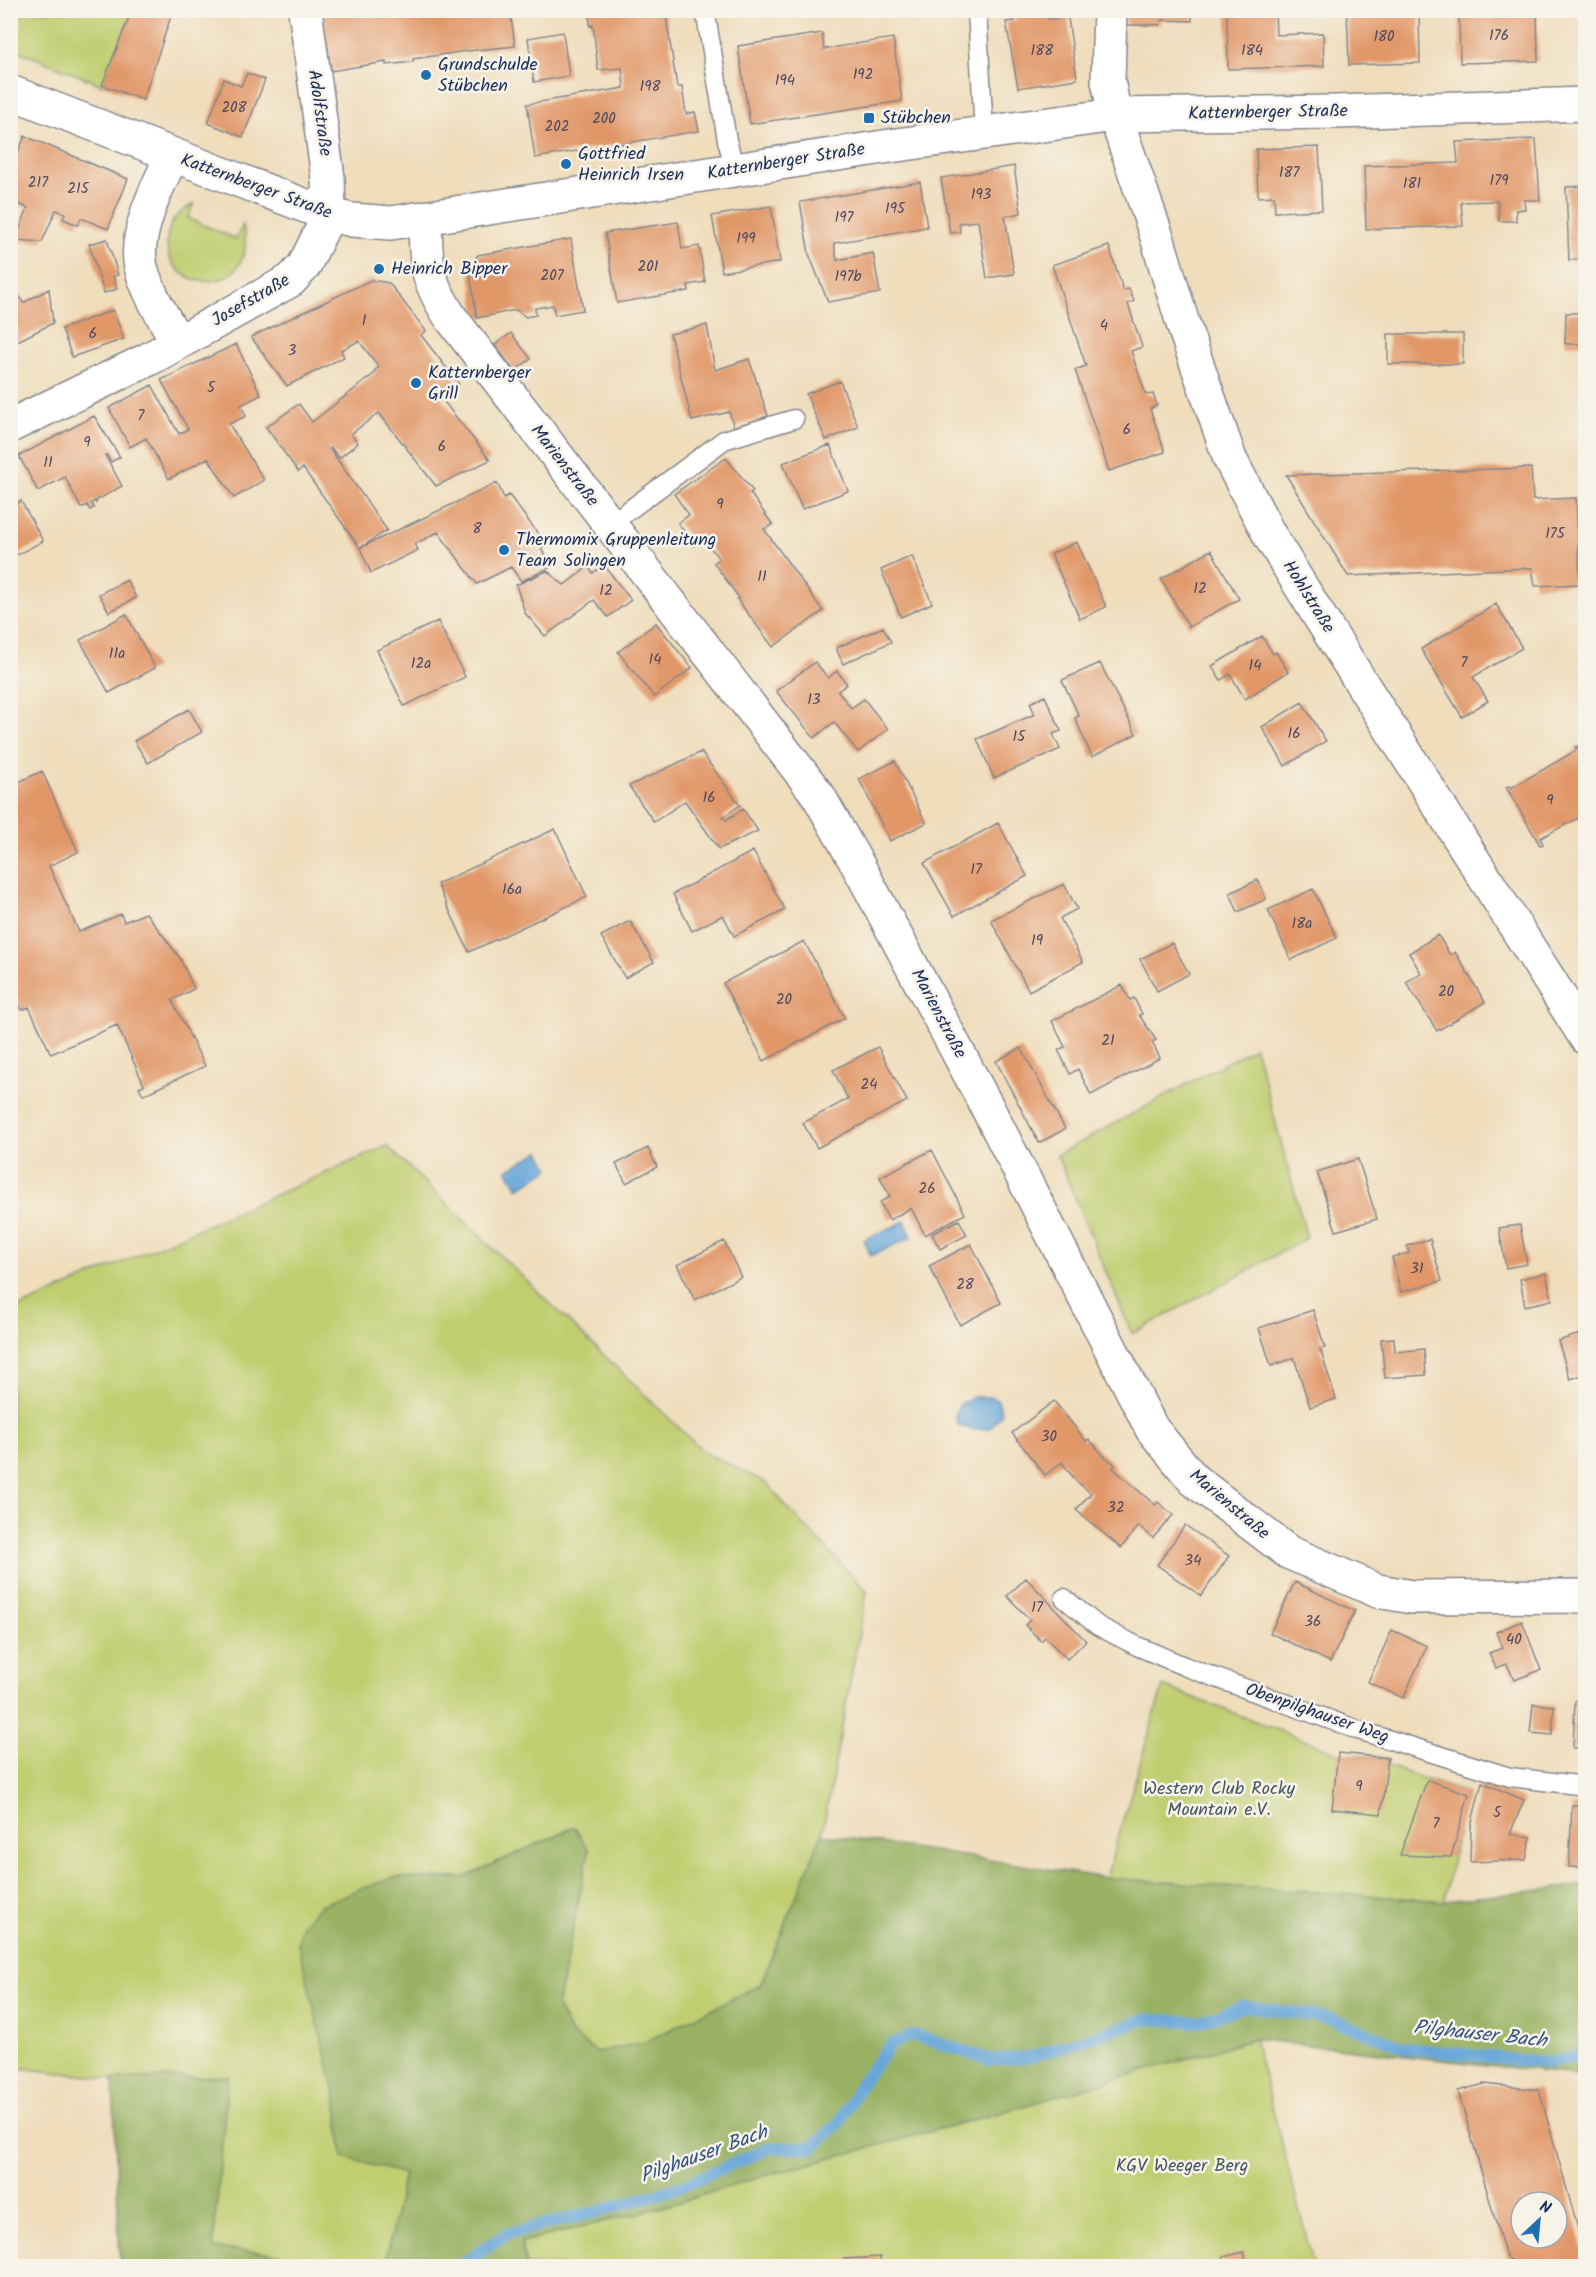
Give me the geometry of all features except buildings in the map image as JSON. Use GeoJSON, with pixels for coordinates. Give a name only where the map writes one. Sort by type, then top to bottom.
{"type":"FeatureCollection","features":[{"type":"Feature","properties":{"kind":"street","name":"Adolfstraße"},"geometry":{"type":"LineString","coordinates":[[305,10],[328,178],[329,215]]}},
{"type":"Feature","properties":{"kind":"street","name":"Hohlstraße"},"geometry":{"type":"LineString","coordinates":[[1110,10],[1108,81],[1115,115],[1230,459],[1270,536],[1586,1038]]}},
{"type":"Feature","properties":{"kind":"street","name":"Katternberger Straße"},"geometry":{"type":"LineString","coordinates":[[10,92],[329,215],[352,220],[391,223],[1115,115],[1335,112],[1586,104]]}},
{"type":"Feature","properties":{"kind":"street"},"geometry":{"type":"LineString","coordinates":[[172,156],[151,207],[139,250],[141,267],[149,289],[178,343]]}},
{"type":"Feature","properties":{"kind":"street","name":"Josefstraße"},"geometry":{"type":"LineString","coordinates":[[10,426],[178,343],[291,280],[304,266],[329,215]]}},
{"type":"Feature","properties":{"kind":"street","name":"Marienstraße"},"geometry":{"type":"LineString","coordinates":[[425,219],[428,271],[434,290],[442,304],[818,795],[860,868],[979,1090],[1152,1429],[1194,1480],[1288,1552],[1377,1590],[1412,1597],[1586,1596]]}},
{"type":"Feature","properties":{"kind":"lane"},"geometry":{"type":"LineString","coordinates":[[705,10],[727,140],[735,170]]}},
{"type":"Feature","properties":{"kind":"lane"},"geometry":{"type":"LineString","coordinates":[[977,10],[984,100],[984,133]]}},
{"type":"Feature","properties":{"kind":"lane"},"geometry":{"type":"LineString","coordinates":[[609,525],[724,440],[794,419]]}},
{"type":"Feature","properties":{"kind":"lane","name":"Obenpilghauser Weg"},"geometry":{"type":"LineString","coordinates":[[1064,1598],[1098,1626],[1137,1646],[1184,1666],[1347,1726],[1510,1777],[1586,1786]]}},
{"type":"Feature","properties":{"kind":"green space"},"geometry":{"type":"Polygon","coordinates":[[[22,11],[132,11],[102,85],[11,48],[10,41],[22,11]]]}},
{"type":"Feature","properties":{"kind":"green space"},"geometry":{"type":"Polygon","coordinates":[[[194,204],[188,218],[236,239],[243,225],[245,248],[238,266],[226,276],[211,281],[195,280],[181,272],[170,259],[167,239],[172,222],[194,204]]]}},
{"type":"Feature","properties":{"kind":"green space"},"geometry":{"type":"Polygon","coordinates":[[[1255,1047],[1307,1238],[1132,1334],[1057,1155],[1255,1047]]]}},
{"type":"Feature","properties":{"kind":"green space"},"geometry":{"type":"Polygon","coordinates":[[[387,1146],[704,1452],[767,1483],[867,1591],[822,1834],[760,1985],[645,2042],[597,2052],[571,2034],[557,2006],[589,1850],[574,1827],[463,1878],[393,1878],[336,2096],[343,2157],[404,2173],[385,2265],[212,2248],[113,2079],[11,2067],[11,1311],[387,1146]]]}},
{"type":"Feature","properties":{"kind":"green space","name":"Western Club Rocky Mountain e.V."},"geometry":{"type":"Polygon","coordinates":[[[1163,1686],[1338,1753],[1388,1758],[1388,1766],[1466,1793],[1444,1901],[1106,1878],[1163,1686]]]}},
{"type":"Feature","properties":{"kind":"green space"},"geometry":{"type":"Polygon","coordinates":[[[574,1827],[589,1850],[557,2006],[571,2034],[597,2052],[645,2042],[760,1985],[822,1834],[1106,1878],[1444,1901],[1585,1885],[1585,2076],[1254,2039],[999,2113],[771,2174],[666,2206],[521,2242],[526,2266],[120,2266],[113,2079],[228,2076],[213,2248],[385,2265],[404,2174],[343,2157],[336,2096],[298,1944],[302,1924],[321,1905],[360,1889],[393,1878],[463,1878],[574,1827]]]}},
{"type":"Feature","properties":{"kind":"green space","name":"KGV Weeger Berg"},"geometry":{"type":"Polygon","coordinates":[[[1254,2039],[1314,2266],[526,2266],[521,2242],[666,2206],[771,2174],[999,2113],[1254,2039]]]}},
{"type":"Feature","properties":{"kind":"water"},"geometry":{"type":"Polygon","coordinates":[[[540,1151],[550,1169],[518,1188],[507,1170],[540,1151]]]}},
{"type":"Feature","properties":{"kind":"water"},"geometry":{"type":"Polygon","coordinates":[[[905,1221],[912,1237],[871,1256],[864,1240],[905,1221]]]}},
{"type":"Feature","properties":{"kind":"water"},"geometry":{"type":"Polygon","coordinates":[[[973,1397],[990,1397],[998,1400],[1002,1413],[991,1428],[973,1430],[958,1425],[955,1414],[961,1403],[973,1397]]]}},
{"type":"Feature","properties":{"kind":"waterway","name":"Pilghauser Bach"},"geometry":{"type":"LineString","coordinates":[[459,2266],[506,2234],[603,2210],[677,2188],[769,2148],[813,2147],[839,2123],[863,2080],[891,2044],[914,2035],[990,2060],[1030,2057],[1146,2019],[1199,2022],[1245,2006],[1328,2018],[1406,2048],[1545,2063],[1586,2055]]}},
{"type":"Feature","properties":{"kind":"place","name":"Grundschulde Stübchen"},"geometry":{"type":"Point","coordinates":[426,75]}},
{"type":"Feature","properties":{"kind":"place","name":"Stübchen"},"geometry":{"type":"Point","coordinates":[869,118]}},
{"type":"Feature","properties":{"kind":"place","name":"Gottfried Heinrich Irsen"},"geometry":{"type":"Point","coordinates":[566,164]}},
{"type":"Feature","properties":{"kind":"place","name":"Heinrich Bipper"},"geometry":{"type":"Point","coordinates":[379,269]}},
{"type":"Feature","properties":{"kind":"place","name":"Katternberger Grill"},"geometry":{"type":"Point","coordinates":[416,383]}},
{"type":"Feature","properties":{"kind":"place","name":"Thermomix Gruppenleitung Team Solingen"},"geometry":{"type":"Point","coordinates":[504,550]}}]}
